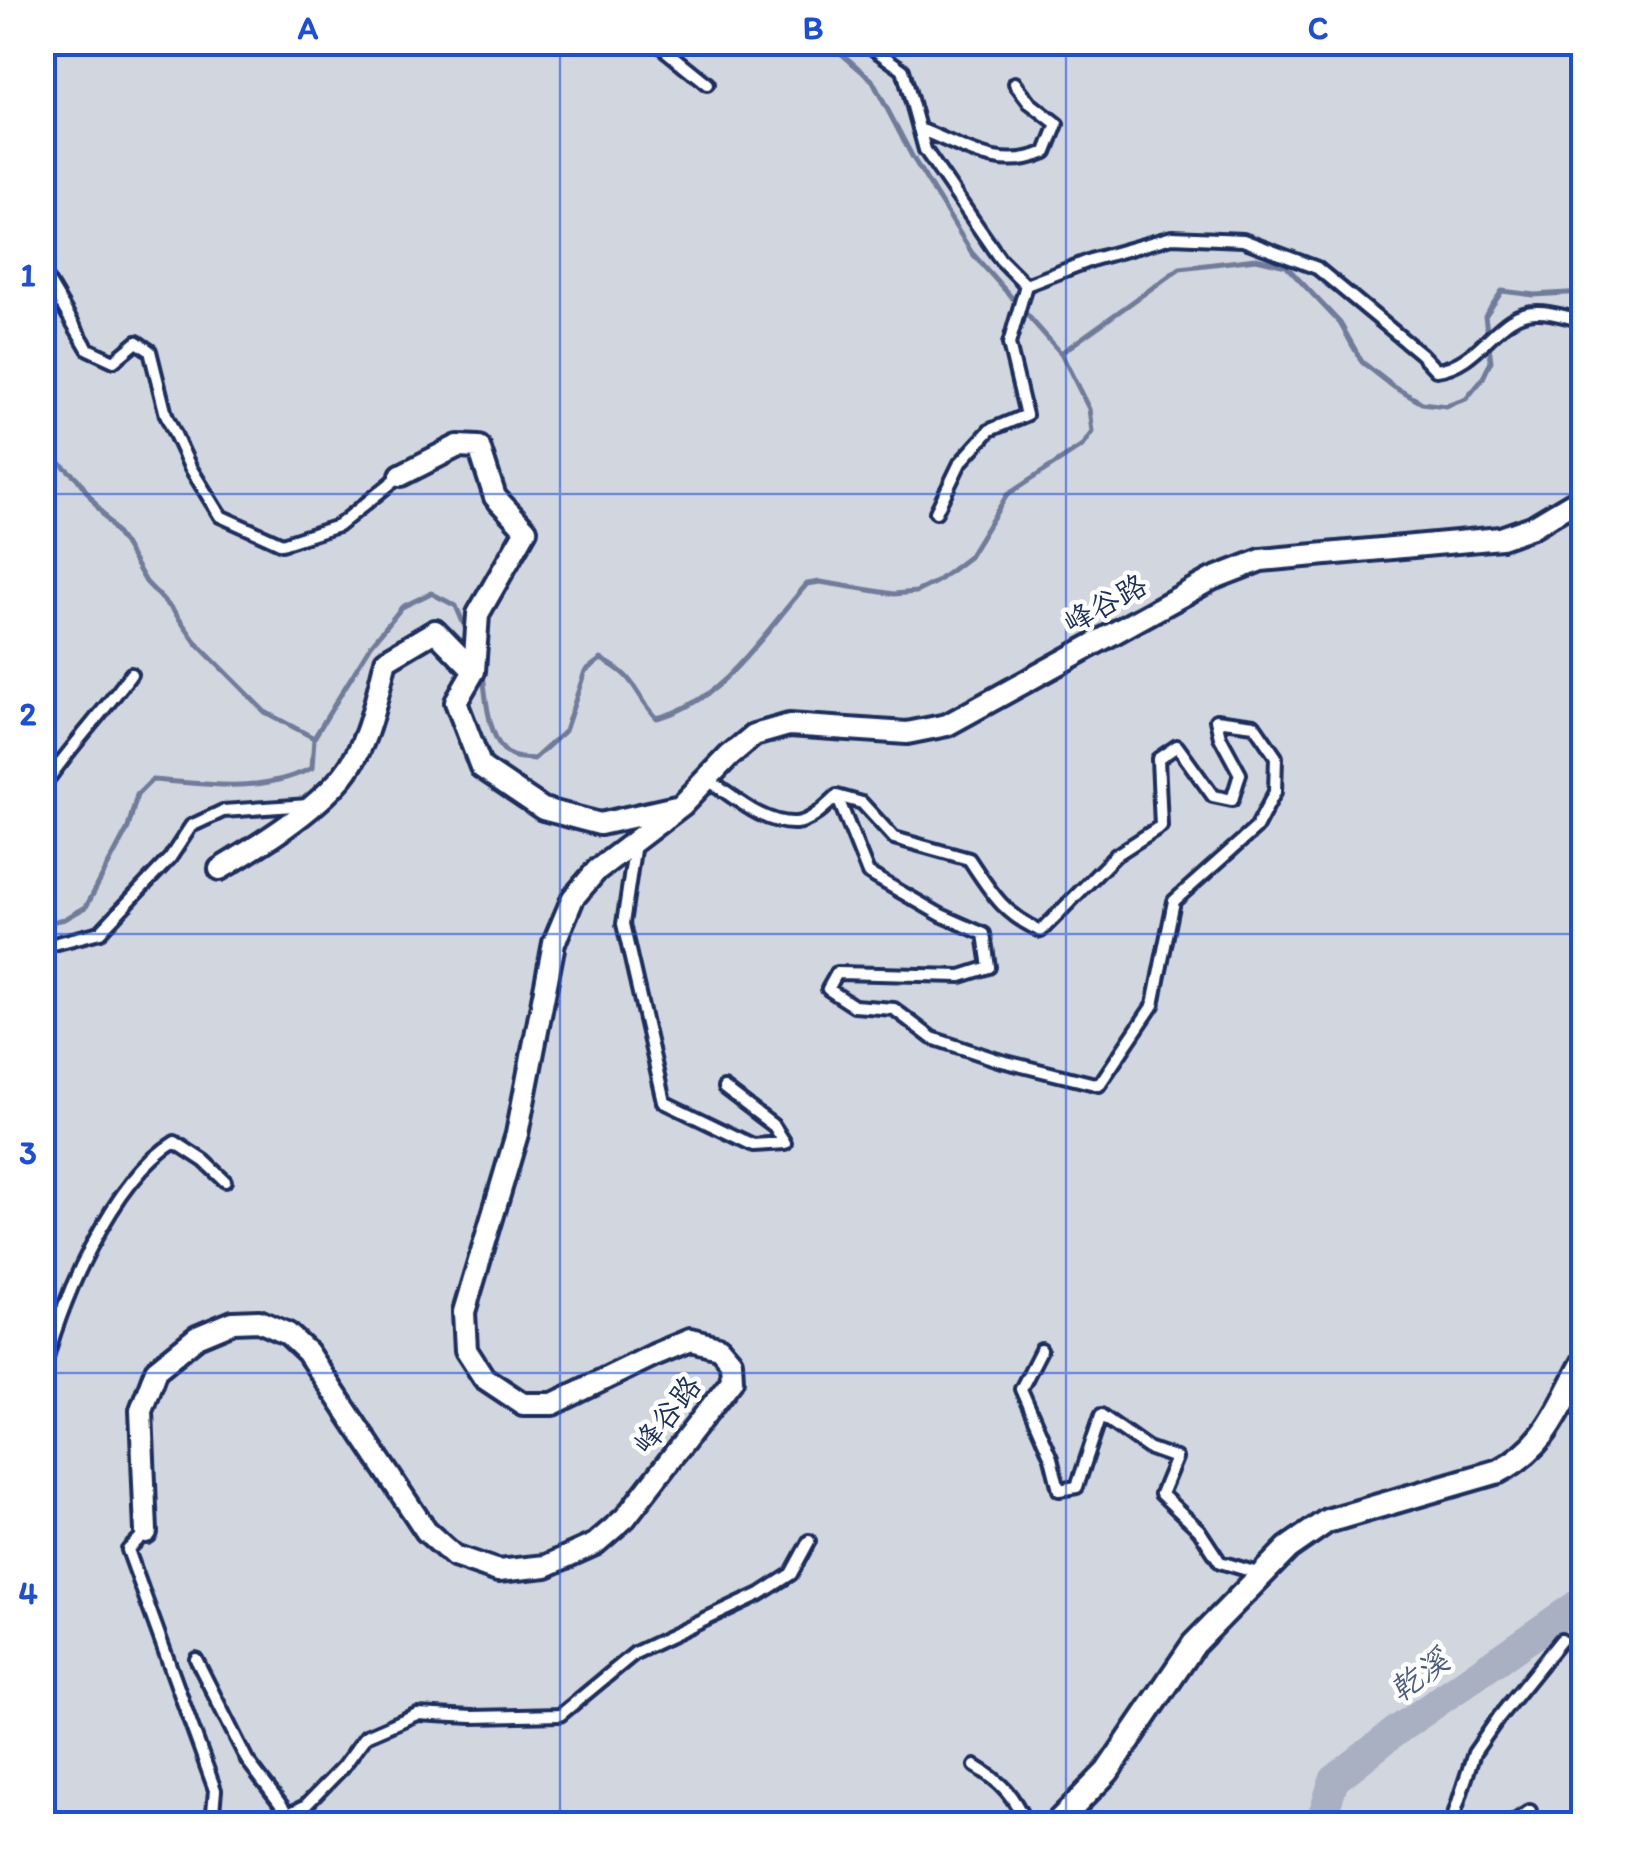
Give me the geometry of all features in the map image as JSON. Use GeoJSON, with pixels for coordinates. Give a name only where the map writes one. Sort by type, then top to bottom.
{"type":"FeatureCollection","features":[{"type":"Feature","properties":{"kind":"street"},"geometry":{"type":"LineString","coordinates":[[401,475],[458,446],[479,447],[495,498],[526,530],[478,614],[474,670],[456,702],[481,768],[543,809],[600,824],[682,805]]}},
{"type":"Feature","properties":{"kind":"street","name":"峰谷路"},"geometry":{"type":"LineString","coordinates":[[146,1532],[141,1410],[156,1370],[196,1337],[233,1322],[259,1321],[288,1334],[307,1352],[426,1531],[454,1556],[498,1571],[546,1566],[595,1544],[625,1518],[732,1380],[731,1361],[718,1346],[690,1340],[554,1404],[523,1404],[484,1378],[466,1350],[464,1312],[517,1134],[554,943],[572,898],[598,870],[682,805],[754,735],[789,725],[907,733],[947,725],[1212,579],[1261,560],[1500,538],[1532,527],[1584,496]]}},
{"type":"Feature","properties":{"kind":"street"},"geometry":{"type":"LineString","coordinates":[[220,869],[278,834],[344,775],[368,726],[386,660],[434,631],[474,670]]}},
{"type":"Feature","properties":{"kind":"street"},"geometry":{"type":"LineString","coordinates":[[1056,1824],[1107,1772],[1194,1644],[1288,1548],[1327,1521],[1499,1470],[1521,1459],[1538,1444],[1584,1362]]}},
{"type":"Feature","properties":{"kind":"lane"},"geometry":{"type":"LineString","coordinates":[[655,42],[706,84]]}},
{"type":"Feature","properties":{"kind":"lane"},"geometry":{"type":"LineString","coordinates":[[864,42],[903,70],[925,150],[1024,290]]}},
{"type":"Feature","properties":{"kind":"lane"},"geometry":{"type":"LineString","coordinates":[[919,129],[991,160],[1025,161],[1046,152],[1057,124],[1030,102],[1015,83]]}},
{"type":"Feature","properties":{"kind":"lane"},"geometry":{"type":"LineString","coordinates":[[1024,290],[1094,260],[1172,237],[1243,240],[1317,268],[1436,370],[1456,368],[1506,322],[1535,311],[1584,320]]}},
{"type":"Feature","properties":{"kind":"lane"},"geometry":{"type":"LineString","coordinates":[[42,271],[58,292],[88,349],[114,362],[137,342],[150,351],[166,415],[190,468],[220,516],[282,544],[338,526],[401,475]]}},
{"type":"Feature","properties":{"kind":"lane"},"geometry":{"type":"LineString","coordinates":[[936,512],[960,463],[990,430],[1026,414],[1009,344],[1024,290]]}},
{"type":"Feature","properties":{"kind":"lane"},"geometry":{"type":"LineString","coordinates":[[42,788],[131,674]]}},
{"type":"Feature","properties":{"kind":"lane"},"geometry":{"type":"LineString","coordinates":[[1216,720],[1254,725],[1276,756],[1275,792],[1256,828],[1174,900],[1153,1004],[1099,1084],[998,1060],[932,1038],[894,1009],[854,1006],[828,988],[837,973],[960,976],[988,967],[984,934],[941,915],[868,872],[837,796],[862,803],[894,838],[969,859],[1002,908],[1041,931],[1116,854],[1161,826],[1158,759],[1177,746],[1213,796],[1232,800],[1240,774],[1220,737],[1216,720]]}},
{"type":"Feature","properties":{"kind":"lane"},"geometry":{"type":"LineString","coordinates":[[707,779],[763,816],[798,823],[837,796]]}},
{"type":"Feature","properties":{"kind":"lane"},"geometry":{"type":"LineString","coordinates":[[42,947],[100,932],[170,858],[191,826],[223,811],[310,805]]}},
{"type":"Feature","properties":{"kind":"lane"},"geometry":{"type":"LineString","coordinates":[[635,841],[623,924],[664,1102],[753,1145],[785,1142],[774,1126],[724,1088]]}},
{"type":"Feature","properties":{"kind":"lane"},"geometry":{"type":"LineString","coordinates":[[42,1378],[66,1298],[118,1204],[153,1156],[175,1142],[225,1181]]}},
{"type":"Feature","properties":{"kind":"lane"},"geometry":{"type":"LineString","coordinates":[[1041,1350],[1021,1389],[1051,1458],[1059,1490],[1077,1487],[1101,1415],[1148,1448],[1176,1458],[1161,1494],[1199,1530],[1220,1562],[1262,1574]]}},
{"type":"Feature","properties":{"kind":"lane"},"geometry":{"type":"LineString","coordinates":[[146,1532],[128,1550],[215,1790],[212,1823],[268,1824],[305,1806],[343,1767],[366,1736],[417,1714],[472,1718],[560,1715],[635,1653],[760,1594],[791,1574],[809,1541]]}},
{"type":"Feature","properties":{"kind":"lane"},"geometry":{"type":"LineString","coordinates":[[1451,1824],[1474,1752],[1562,1640]]}},
{"type":"Feature","properties":{"kind":"lane"},"geometry":{"type":"LineString","coordinates":[[196,1659],[246,1760],[288,1814]]}},
{"type":"Feature","properties":{"kind":"lane"},"geometry":{"type":"LineString","coordinates":[[975,1766],[1014,1795],[1026,1824]]}},
{"type":"Feature","properties":{"kind":"lane"},"geometry":{"type":"LineString","coordinates":[[1510,1824],[1530,1811]]}},
{"type":"Feature","properties":{"kind":"shaded area"},"geometry":{"type":"Polygon","coordinates":[[[42,43],[1583,43],[1583,1824],[43,1824],[42,43]]]}},
{"type":"Feature","properties":{"kind":"waterway"},"geometry":{"type":"LineString","coordinates":[[828,42],[872,80],[913,158],[972,253],[1061,353]]}},
{"type":"Feature","properties":{"kind":"waterway"},"geometry":{"type":"LineString","coordinates":[[483,672],[489,718],[497,740],[510,755],[534,759],[565,731],[585,671],[601,659],[628,679],[657,718],[681,710],[722,681],[807,584],[820,582],[894,594],[916,592],[936,582],[969,557],[1007,495],[1082,446],[1092,432],[1089,409],[1061,353],[1180,268],[1256,259],[1286,266],[1340,323],[1362,362],[1422,403],[1446,406],[1466,399],[1482,380],[1491,361],[1485,316],[1502,291],[1534,295],[1584,292]]}},
{"type":"Feature","properties":{"kind":"waterway"},"geometry":{"type":"LineString","coordinates":[[42,447],[77,478],[146,582],[173,610],[197,644],[265,712],[314,738],[371,645],[402,607],[431,593],[456,606],[468,634]]}},
{"type":"Feature","properties":{"kind":"waterway"},"geometry":{"type":"LineString","coordinates":[[42,924],[65,919],[86,907],[128,828],[137,795],[152,780],[213,785],[273,781],[312,768],[314,738]]}},
{"type":"Feature","properties":{"kind":"waterway","name":"乾溪"},"geometry":{"type":"LineString","coordinates":[[1320,1824],[1334,1780],[1396,1731],[1584,1600]]}}]}
